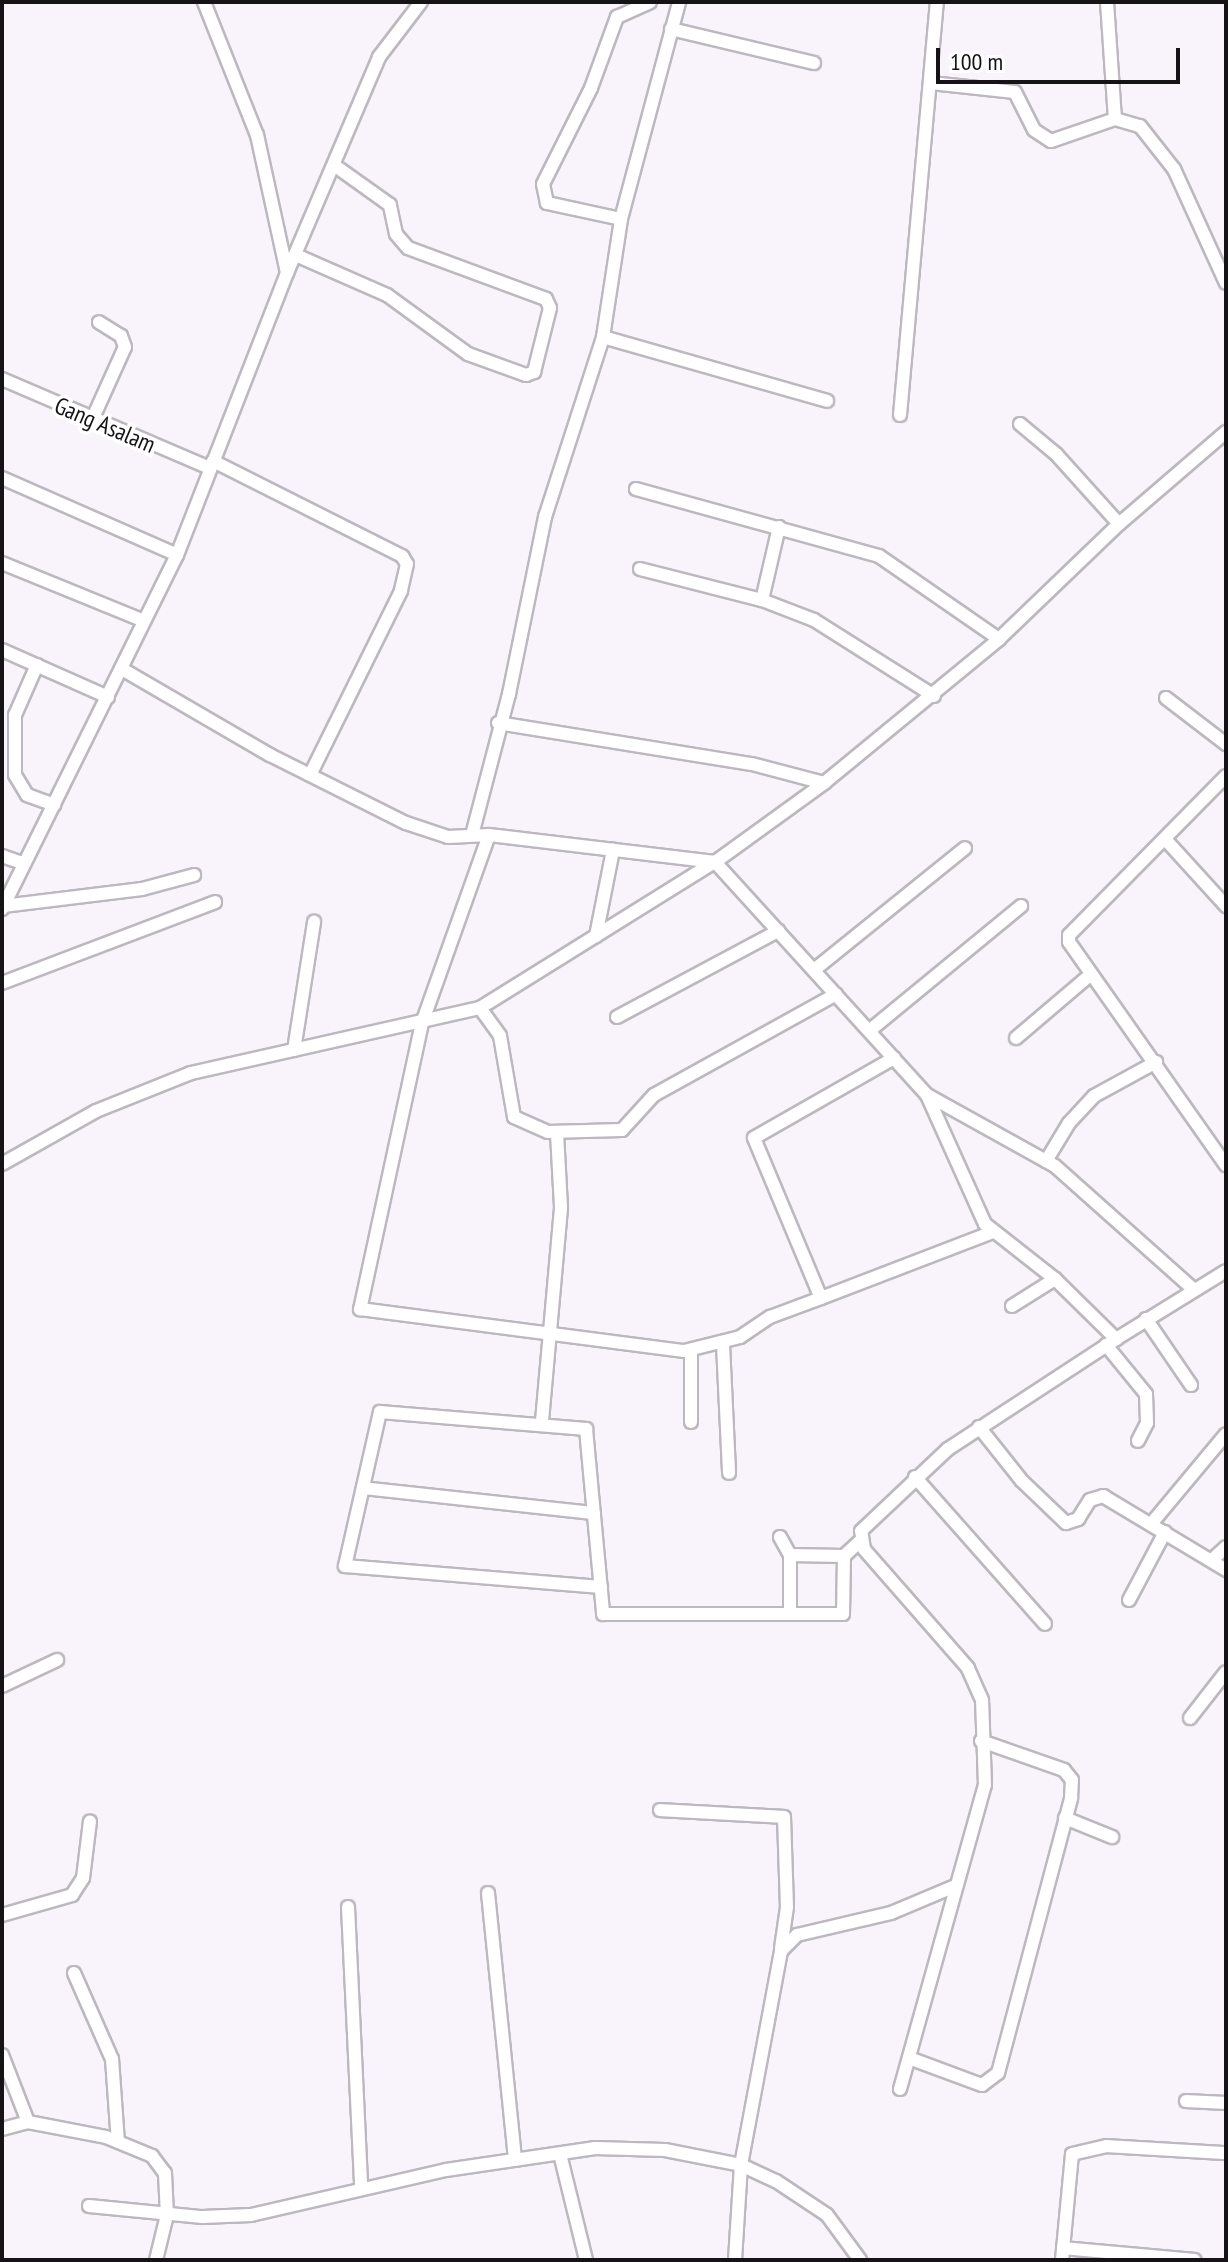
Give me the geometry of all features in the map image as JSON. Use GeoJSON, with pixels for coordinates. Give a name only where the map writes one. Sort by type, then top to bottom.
{"type":"FeatureCollection","features":[{"type":"Feature","properties":{"kind":"street"},"geometry":{"type":"LineString","coordinates":[[204,2],[257,135],[287,273]]}},
{"type":"Feature","properties":{"kind":"street"},"geometry":{"type":"LineString","coordinates":[[3,907],[22,863],[54,805],[177,555],[287,273],[298,256],[379,57],[421,2]]}},
{"type":"Feature","properties":{"kind":"street"},"geometry":{"type":"LineString","coordinates":[[621,219],[547,203],[543,184],[591,88],[617,17],[650,2]]}},
{"type":"Feature","properties":{"kind":"street"},"geometry":{"type":"LineString","coordinates":[[472,835],[545,517],[603,337],[621,219],[679,2]]}},
{"type":"Feature","properties":{"kind":"street"},"geometry":{"type":"LineString","coordinates":[[900,415],[937,2]]}},
{"type":"Feature","properties":{"kind":"street"},"geometry":{"type":"LineString","coordinates":[[1107,2],[1115,119]]}},
{"type":"Feature","properties":{"kind":"street"},"geometry":{"type":"LineString","coordinates":[[671,29],[814,63]]}},
{"type":"Feature","properties":{"kind":"street"},"geometry":{"type":"LineString","coordinates":[[931,83],[1015,92],[1034,130],[1051,141],[1115,119],[1140,126],[1174,169],[1226,283]]}},
{"type":"Feature","properties":{"kind":"street"},"geometry":{"type":"LineString","coordinates":[[298,256],[387,295],[468,354],[526,375],[534,372],[550,308],[546,299],[408,248],[396,234],[390,205],[334,165]]}},
{"type":"Feature","properties":{"kind":"street"},"geometry":{"type":"LineString","coordinates":[[92,420],[125,347],[121,336],[99,322]]}},
{"type":"Feature","properties":{"kind":"street"},"geometry":{"type":"LineString","coordinates":[[603,337],[827,401]]}},
{"type":"Feature","properties":{"kind":"street","name":"Gang Asalam"},"geometry":{"type":"LineString","coordinates":[[2,379],[92,420],[212,464],[402,556],[407,564],[401,591],[310,775]]}},
{"type":"Feature","properties":{"kind":"street"},"geometry":{"type":"LineString","coordinates":[[1020,424],[1056,454],[1119,524]]}},
{"type":"Feature","properties":{"kind":"street"},"geometry":{"type":"LineString","coordinates":[[2,1164],[96,1111],[191,1073],[480,1008],[715,862],[824,783],[934,696],[999,639],[1119,524],[1226,432]]}},
{"type":"Feature","properties":{"kind":"street"},"geometry":{"type":"LineString","coordinates":[[2,478],[177,555]]}},
{"type":"Feature","properties":{"kind":"street"},"geometry":{"type":"LineString","coordinates":[[636,489],[879,556],[999,639]]}},
{"type":"Feature","properties":{"kind":"street"},"geometry":{"type":"LineString","coordinates":[[762,600],[779,527]]}},
{"type":"Feature","properties":{"kind":"street"},"geometry":{"type":"LineString","coordinates":[[2,563],[144,621]]}},
{"type":"Feature","properties":{"kind":"street"},"geometry":{"type":"LineString","coordinates":[[640,569],[762,600],[814,620],[934,696]]}},
{"type":"Feature","properties":{"kind":"street"},"geometry":{"type":"LineString","coordinates":[[2,650],[108,697]]}},
{"type":"Feature","properties":{"kind":"street"},"geometry":{"type":"LineString","coordinates":[[37,665],[15,715],[15,775],[27,795],[54,805]]}},
{"type":"Feature","properties":{"kind":"street"},"geometry":{"type":"LineString","coordinates":[[122,669],[310,775],[406,823],[448,837],[489,835],[715,862],[927,1095],[981,1217],[993,1232],[1055,1279],[1111,1342],[1146,1394],[1147,1423],[1138,1441]]}},
{"type":"Feature","properties":{"kind":"street"},"geometry":{"type":"LineString","coordinates":[[1166,698],[1226,744]]}},
{"type":"Feature","properties":{"kind":"street"},"geometry":{"type":"LineString","coordinates":[[498,723],[752,764],[824,783]]}},
{"type":"Feature","properties":{"kind":"street"},"geometry":{"type":"LineString","coordinates":[[1226,776],[1069,935],[1072,951],[1156,1062],[1226,1165]]}},
{"type":"Feature","properties":{"kind":"street"},"geometry":{"type":"LineString","coordinates":[[489,835],[422,1023],[360,1309],[691,1350],[723,1344],[770,1317],[993,1232]]}},
{"type":"Feature","properties":{"kind":"street"},"geometry":{"type":"LineString","coordinates":[[1165,839],[1226,906]]}},
{"type":"Feature","properties":{"kind":"street"},"geometry":{"type":"LineString","coordinates":[[814,970],[965,848]]}},
{"type":"Feature","properties":{"kind":"street"},"geometry":{"type":"LineString","coordinates":[[596,936],[613,850]]}},
{"type":"Feature","properties":{"kind":"street"},"geometry":{"type":"LineString","coordinates":[[2,856],[22,863]]}},
{"type":"Feature","properties":{"kind":"street"},"geometry":{"type":"LineString","coordinates":[[3,907],[142,889],[194,875]]}},
{"type":"Feature","properties":{"kind":"street"},"geometry":{"type":"LineString","coordinates":[[2,983],[215,902]]}},
{"type":"Feature","properties":{"kind":"street"},"geometry":{"type":"LineString","coordinates":[[869,1031],[1021,906]]}},
{"type":"Feature","properties":{"kind":"street"},"geometry":{"type":"LineString","coordinates":[[294,1050],[314,922]]}},
{"type":"Feature","properties":{"kind":"street"},"geometry":{"type":"LineString","coordinates":[[617,1017],[778,931]]}},
{"type":"Feature","properties":{"kind":"street"},"geometry":{"type":"LineString","coordinates":[[1016,1038],[1090,975]]}},
{"type":"Feature","properties":{"kind":"street"},"geometry":{"type":"LineString","coordinates":[[480,1008],[500,1036],[514,1117],[537,1131],[622,1130],[654,1095],[836,994]]}},
{"type":"Feature","properties":{"kind":"street"},"geometry":{"type":"LineString","coordinates":[[821,1298],[754,1138],[894,1058]]}},
{"type":"Feature","properties":{"kind":"street"},"geometry":{"type":"LineString","coordinates":[[1046,1161],[1088,1102],[1156,1062]]}},
{"type":"Feature","properties":{"kind":"street"},"geometry":{"type":"LineString","coordinates":[[927,1095],[1046,1161],[1192,1288]]}},
{"type":"Feature","properties":{"kind":"street"},"geometry":{"type":"LineString","coordinates":[[542,1421],[561,1207],[557,1132]]}},
{"type":"Feature","properties":{"kind":"street"},"geometry":{"type":"LineString","coordinates":[[790,1555],[844,1556],[861,1540],[869,1519],[915,1477],[979,1427],[1192,1288],[1222,1273],[1226,1287]]}},
{"type":"Feature","properties":{"kind":"street"},"geometry":{"type":"LineString","coordinates":[[1012,1306],[1055,1279]]}},
{"type":"Feature","properties":{"kind":"street"},"geometry":{"type":"LineString","coordinates":[[1146,1319],[1191,1385]]}},
{"type":"Feature","properties":{"kind":"street"},"geometry":{"type":"LineString","coordinates":[[723,1344],[729,1473]]}},
{"type":"Feature","properties":{"kind":"street"},"geometry":{"type":"LineString","coordinates":[[691,1350],[691,1422]]}},
{"type":"Feature","properties":{"kind":"street"},"geometry":{"type":"LineString","coordinates":[[601,1587],[345,1566],[380,1412],[586,1429],[601,1587],[603,1614],[843,1614],[844,1556]]}},
{"type":"Feature","properties":{"kind":"street"},"geometry":{"type":"LineString","coordinates":[[979,1427],[1022,1481],[1066,1523],[1078,1519],[1096,1496],[1151,1524],[1226,1570]]}},
{"type":"Feature","properties":{"kind":"street"},"geometry":{"type":"LineString","coordinates":[[1151,1524],[1226,1434]]}},
{"type":"Feature","properties":{"kind":"street"},"geometry":{"type":"LineString","coordinates":[[915,1477],[1045,1624]]}},
{"type":"Feature","properties":{"kind":"street"},"geometry":{"type":"LineString","coordinates":[[363,1488],[594,1513]]}},
{"type":"Feature","properties":{"kind":"street"},"geometry":{"type":"LineString","coordinates":[[1129,1600],[1165,1532]]}},
{"type":"Feature","properties":{"kind":"street"},"geometry":{"type":"LineString","coordinates":[[780,1537],[790,1555],[790,1614]]}},
{"type":"Feature","properties":{"kind":"street"},"geometry":{"type":"LineString","coordinates":[[861,1540],[876,1565],[976,1680],[982,1700],[981,1741],[985,1785],[953,1887],[900,2089]]}},
{"type":"Feature","properties":{"kind":"street"},"geometry":{"type":"LineString","coordinates":[[1212,1560],[1226,1547]]}},
{"type":"Feature","properties":{"kind":"street"},"geometry":{"type":"LineString","coordinates":[[2,1686],[57,1660]]}},
{"type":"Feature","properties":{"kind":"street"},"geometry":{"type":"LineString","coordinates":[[1190,1718],[1226,1672]]}},
{"type":"Feature","properties":{"kind":"street"},"geometry":{"type":"LineString","coordinates":[[909,2058],[982,2085],[998,2073],[1065,1818],[1070,1775],[1050,1761],[981,1741]]}},
{"type":"Feature","properties":{"kind":"street"},"geometry":{"type":"LineString","coordinates":[[660,1810],[784,1817],[785,1922],[741,2165],[735,2260]]}},
{"type":"Feature","properties":{"kind":"street"},"geometry":{"type":"LineString","coordinates":[[1065,1818],[1112,1837]]}},
{"type":"Feature","properties":{"kind":"street"},"geometry":{"type":"LineString","coordinates":[[2,1915],[72,1895],[83,1878],[90,1821]]}},
{"type":"Feature","properties":{"kind":"street"},"geometry":{"type":"LineString","coordinates":[[781,1951],[797,1935],[891,1913],[953,1887]]}},
{"type":"Feature","properties":{"kind":"street"},"geometry":{"type":"LineString","coordinates":[[488,1893],[515,2160]]}},
{"type":"Feature","properties":{"kind":"street"},"geometry":{"type":"LineString","coordinates":[[348,1907],[361,2187]]}},
{"type":"Feature","properties":{"kind":"street"},"geometry":{"type":"LineString","coordinates":[[785,1922],[797,1935]]}},
{"type":"Feature","properties":{"kind":"street"},"geometry":{"type":"LineString","coordinates":[[74,1973],[112,2059],[118,2142]]}},
{"type":"Feature","properties":{"kind":"street"},"geometry":{"type":"LineString","coordinates":[[2,2055],[28,2122]]}},
{"type":"Feature","properties":{"kind":"street"},"geometry":{"type":"LineString","coordinates":[[1186,2101],[1226,2103]]}},
{"type":"Feature","properties":{"kind":"street"},"geometry":{"type":"LineString","coordinates":[[2,2129],[28,2122],[118,2142],[152,2156],[165,2173],[167,2215],[156,2260]]}},
{"type":"Feature","properties":{"kind":"street"},"geometry":{"type":"LineString","coordinates":[[1194,2260],[1062,2254],[1072,2154],[1107,2146],[1226,2153]]}},
{"type":"Feature","properties":{"kind":"street"},"geometry":{"type":"LineString","coordinates":[[89,2206],[167,2215],[251,2215],[361,2187],[515,2160],[595,2148],[665,2150],[741,2165],[827,2215],[860,2260]]}},
{"type":"Feature","properties":{"kind":"street"},"geometry":{"type":"LineString","coordinates":[[560,2154],[586,2260]]}}]}
